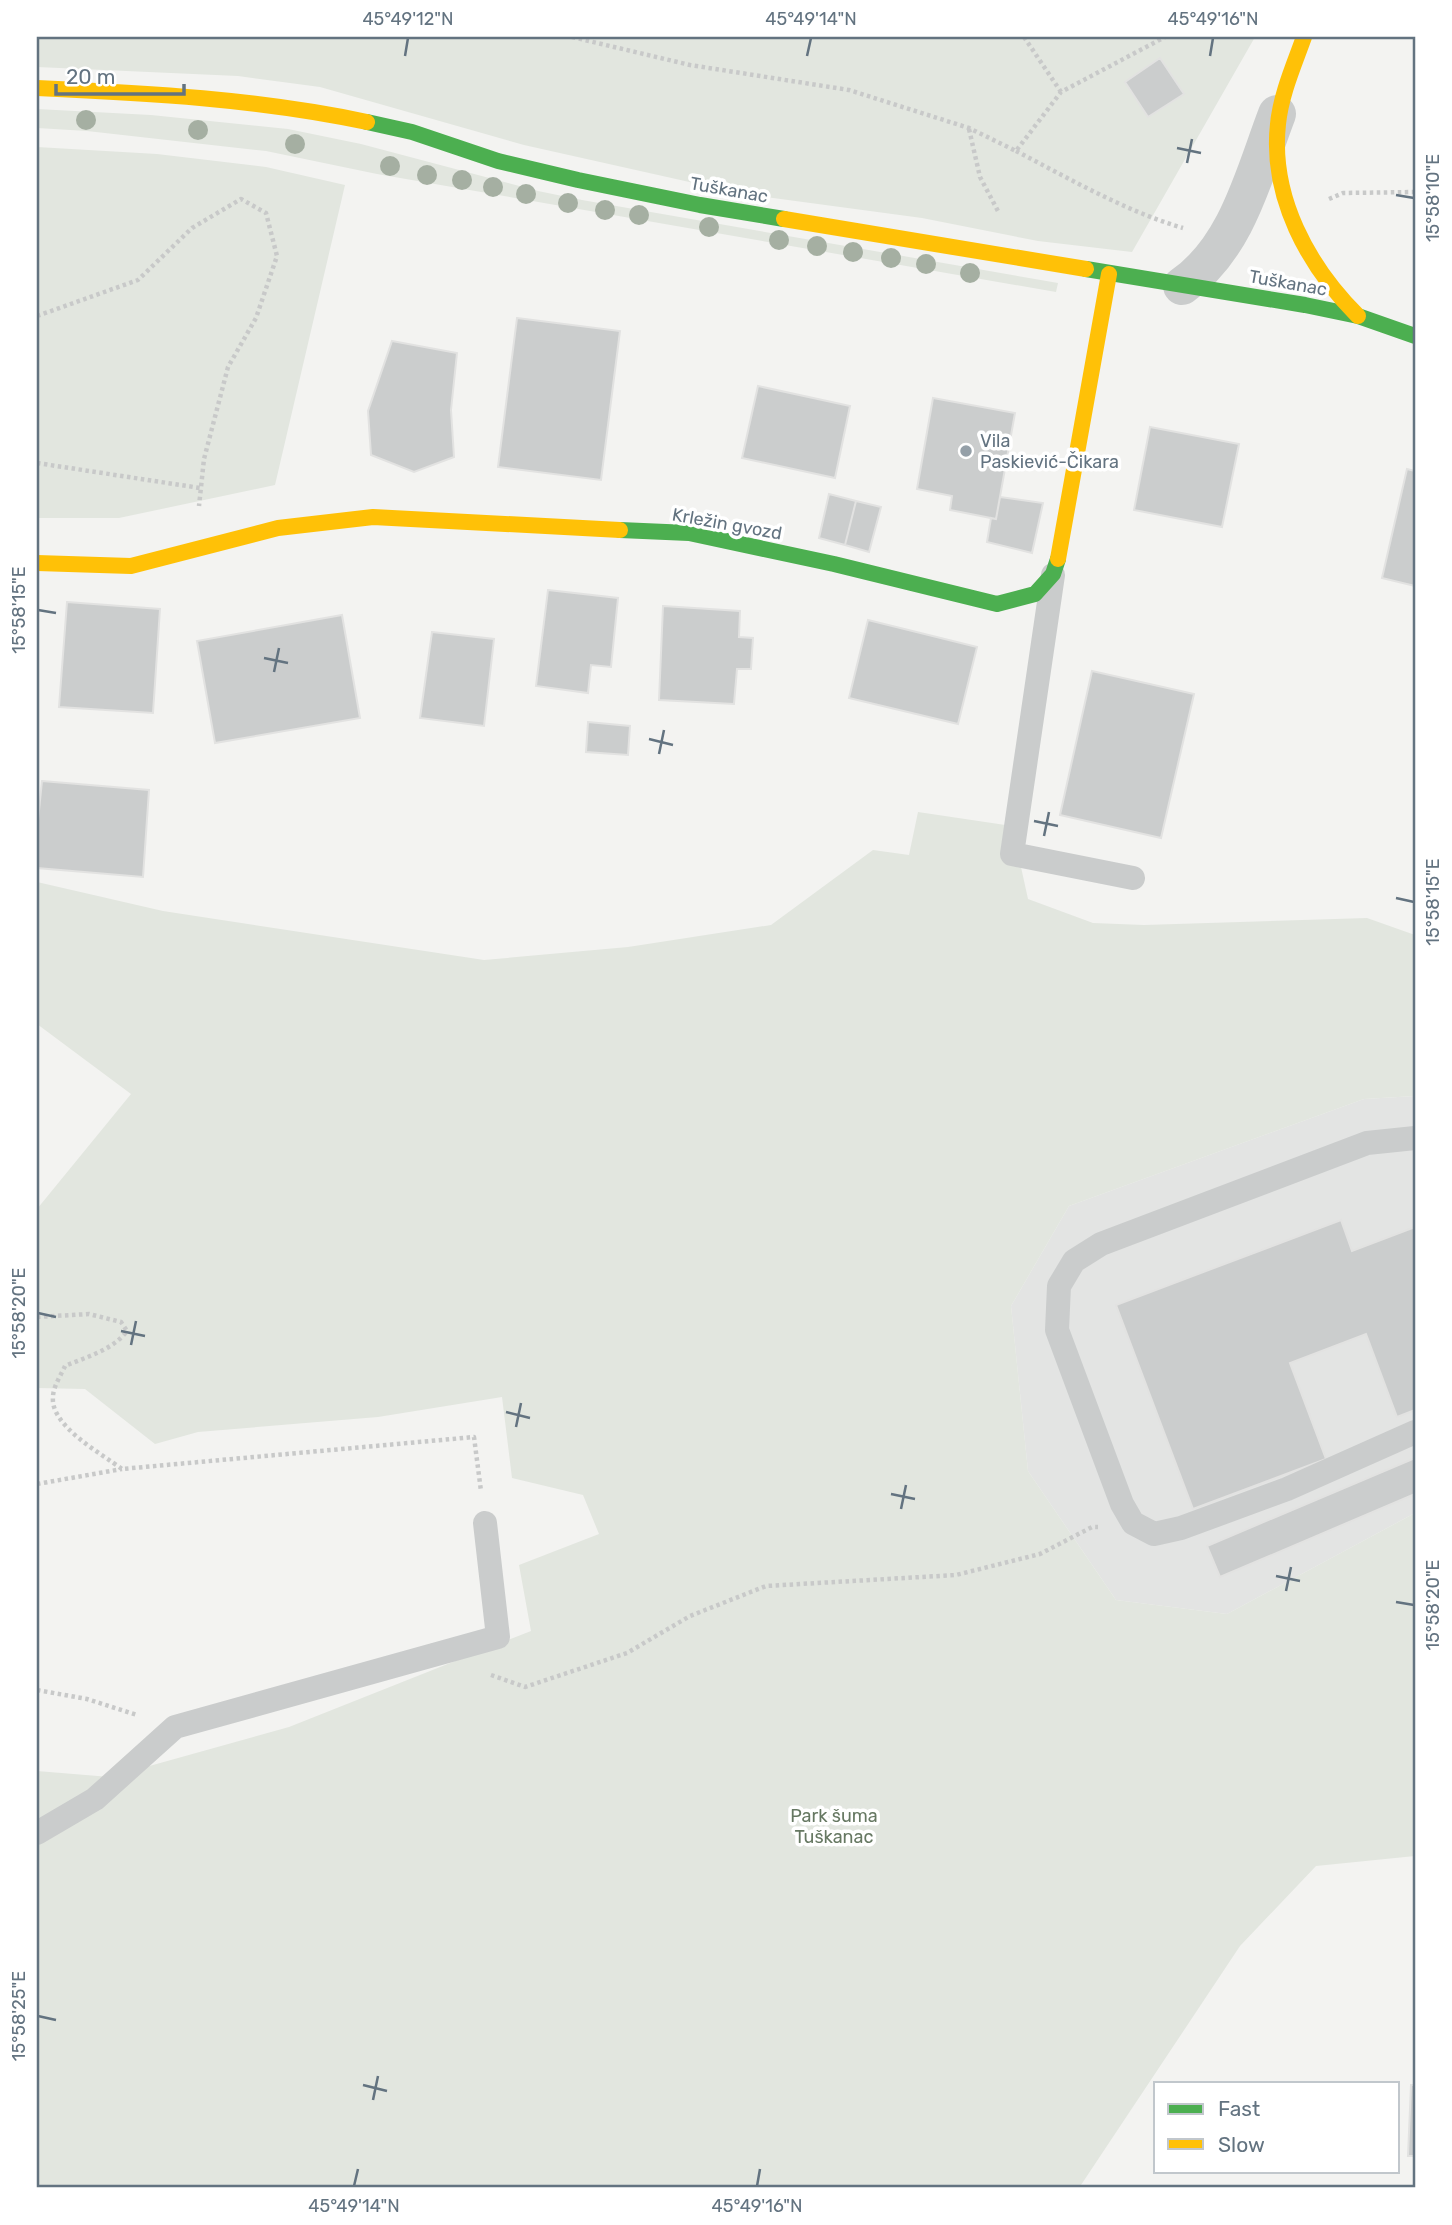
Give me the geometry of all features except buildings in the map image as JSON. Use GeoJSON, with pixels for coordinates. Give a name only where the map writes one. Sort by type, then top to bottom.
{"type":"FeatureCollection","features":[{"type":"Feature","properties":{"kind":"street"},"geometry":{"type":"LineString","coordinates":[[1182,286],[1200,273],[1225,240],[1250,185],[1304,37]]}},
{"type":"Feature","properties":{"kind":"street","name":"Tuškanac"},"geometry":{"type":"LineString","coordinates":[[37,88],[168,94],[329,114],[412,132],[498,161],[578,180],[701,205],[1358,316],[1415,336]]}},
{"type":"Feature","properties":{"kind":"street"},"geometry":{"type":"LineString","coordinates":[[1282,102],[1276,148],[1286,200],[1302,239],[1327,282],[1358,316]]}},
{"type":"Feature","properties":{"kind":"street"},"geometry":{"type":"LineString","coordinates":[[1053,574],[1061,547],[1109,274]]}},
{"type":"Feature","properties":{"kind":"street","name":"Krležin gvozd"},"geometry":{"type":"LineString","coordinates":[[37,563],[131,566],[278,528],[373,517],[690,533],[834,564],[997,604],[1035,594],[1053,574]]}},
{"type":"Feature","properties":{"kind":"lane"},"geometry":{"type":"LineString","coordinates":[[1053,574],[1012,854],[1133,878]]}},
{"type":"Feature","properties":{"kind":"lane"},"geometry":{"type":"LineString","coordinates":[[1415,1138],[1367,1143],[1101,1244],[1074,1261],[1059,1286],[1057,1330],[1122,1504],[1133,1523],[1154,1534],[1181,1528],[1287,1489],[1415,1432]]}},
{"type":"Feature","properties":{"kind":"lane"},"geometry":{"type":"LineString","coordinates":[[37,1833],[95,1800],[175,1727],[498,1637],[485,1523]]}},
{"type":"Feature","properties":{"kind":"path"},"geometry":{"type":"LineString","coordinates":[[572,37],[690,65],[849,90],[969,128],[1102,196],[1163,222],[1195,232]]}},
{"type":"Feature","properties":{"kind":"path"},"geometry":{"type":"LineString","coordinates":[[1024,37],[1061,92]]}},
{"type":"Feature","properties":{"kind":"path"},"geometry":{"type":"LineString","coordinates":[[1016,151],[1061,92],[1165,37]]}},
{"type":"Feature","properties":{"kind":"path"},"geometry":{"type":"LineString","coordinates":[[969,128],[980,177],[1007,227],[1009,257]]}},
{"type":"Feature","properties":{"kind":"path"},"geometry":{"type":"LineString","coordinates":[[1324,200],[1343,193],[1415,192]]}},
{"type":"Feature","properties":{"kind":"path"},"geometry":{"type":"LineString","coordinates":[[37,316],[138,279],[192,228],[241,199],[266,213],[278,256],[256,318],[229,367],[204,459],[197,550]]}},
{"type":"Feature","properties":{"kind":"path"},"geometry":{"type":"LineString","coordinates":[[37,463],[200,488]]}},
{"type":"Feature","properties":{"kind":"path"},"geometry":{"type":"LineString","coordinates":[[37,1317],[89,1314],[121,1322],[127,1331],[120,1339],[100,1351],[65,1366],[52,1396],[55,1412],[76,1436],[122,1469]]}},
{"type":"Feature","properties":{"kind":"path"},"geometry":{"type":"LineString","coordinates":[[37,1484],[122,1469],[474,1437],[485,1523]]}},
{"type":"Feature","properties":{"kind":"path"},"geometry":{"type":"LineString","coordinates":[[434,1656],[525,1687],[627,1653],[690,1616],[766,1586],[956,1575],[1040,1554],[1092,1527],[1133,1523]]}},
{"type":"Feature","properties":{"kind":"path"},"geometry":{"type":"LineString","coordinates":[[37,1690],[87,1699],[175,1727]]}},
{"type":"Feature","properties":{"kind":"shaded area"},"geometry":{"type":"Polygon","coordinates":[[[1415,1096],[1415,1513],[1227,1614],[1116,1600],[1028,1471],[1011,1306],[1069,1206],[1364,1099],[1415,1096]]]}},
{"type":"Feature","properties":{"kind":"green space"},"geometry":{"type":"Polygon","coordinates":[[[37,37],[1255,37],[1132,252],[1038,241],[922,218],[743,194],[524,145],[320,87],[238,76],[37,67],[37,37]]]}},
{"type":"Feature","properties":{"kind":"green space"},"geometry":{"type":"Polygon","coordinates":[[[37,109],[151,115],[288,129],[361,144],[582,200],[1058,283],[1056,292],[377,174],[266,151],[37,128],[37,109]]]}},
{"type":"Feature","properties":{"kind":"green space"},"geometry":{"type":"Polygon","coordinates":[[[37,147],[157,154],[266,167],[345,185],[275,485],[119,518],[37,518],[37,147]]]}},
{"type":"Feature","properties":{"kind":"green space","name":"Park šuma Tuškanac"},"geometry":{"type":"Polygon","coordinates":[[[918,812],[1012,826],[1028,899],[1093,923],[1144,925],[1367,918],[1415,935],[1415,1096],[1364,1099],[1069,1206],[1011,1306],[1028,1471],[1116,1600],[1227,1614],[1415,1513],[1415,1856],[1316,1866],[1240,1946],[1079,2188],[37,2188],[37,1771],[110,1777],[289,1727],[531,1631],[519,1565],[599,1534],[583,1495],[512,1478],[502,1397],[378,1417],[198,1432],[155,1444],[85,1389],[37,1388],[37,1209],[131,1094],[37,1024],[37,882],[163,911],[484,960],[628,947],[771,925],[873,850],[909,855],[918,812]]]}},
{"type":"Feature","properties":{"kind":"traffic: fast"},"geometry":{"type":"LineString","coordinates":[[367,122],[412,132],[498,161],[578,180],[784,219]]}},
{"type":"Feature","properties":{"kind":"traffic: fast"},"geometry":{"type":"LineString","coordinates":[[1086,269],[1305,305],[1358,316],[1415,336]]}},
{"type":"Feature","properties":{"kind":"traffic: fast"},"geometry":{"type":"LineString","coordinates":[[620,530],[689,533],[834,564],[997,604],[1035,594],[1053,574],[1058,559]]}},
{"type":"Feature","properties":{"kind":"traffic: slow"},"geometry":{"type":"LineString","coordinates":[[1304,37],[1288,80],[1278,124],[1280,178],[1296,229],[1309,253],[1323,275],[1358,316]]}},
{"type":"Feature","properties":{"kind":"traffic: slow"},"geometry":{"type":"LineString","coordinates":[[37,88],[244,102],[367,122]]}},
{"type":"Feature","properties":{"kind":"traffic: slow"},"geometry":{"type":"LineString","coordinates":[[784,219],[1086,269]]}},
{"type":"Feature","properties":{"kind":"traffic: slow"},"geometry":{"type":"LineString","coordinates":[[1058,559],[1109,274]]}},
{"type":"Feature","properties":{"kind":"traffic: slow"},"geometry":{"type":"LineString","coordinates":[[37,563],[131,566],[278,528],[373,517],[620,530]]}},
{"type":"Feature","properties":{"kind":"place","name":"Vila Paskiević-Čikara"},"geometry":{"type":"Point","coordinates":[966,451]}}]}
